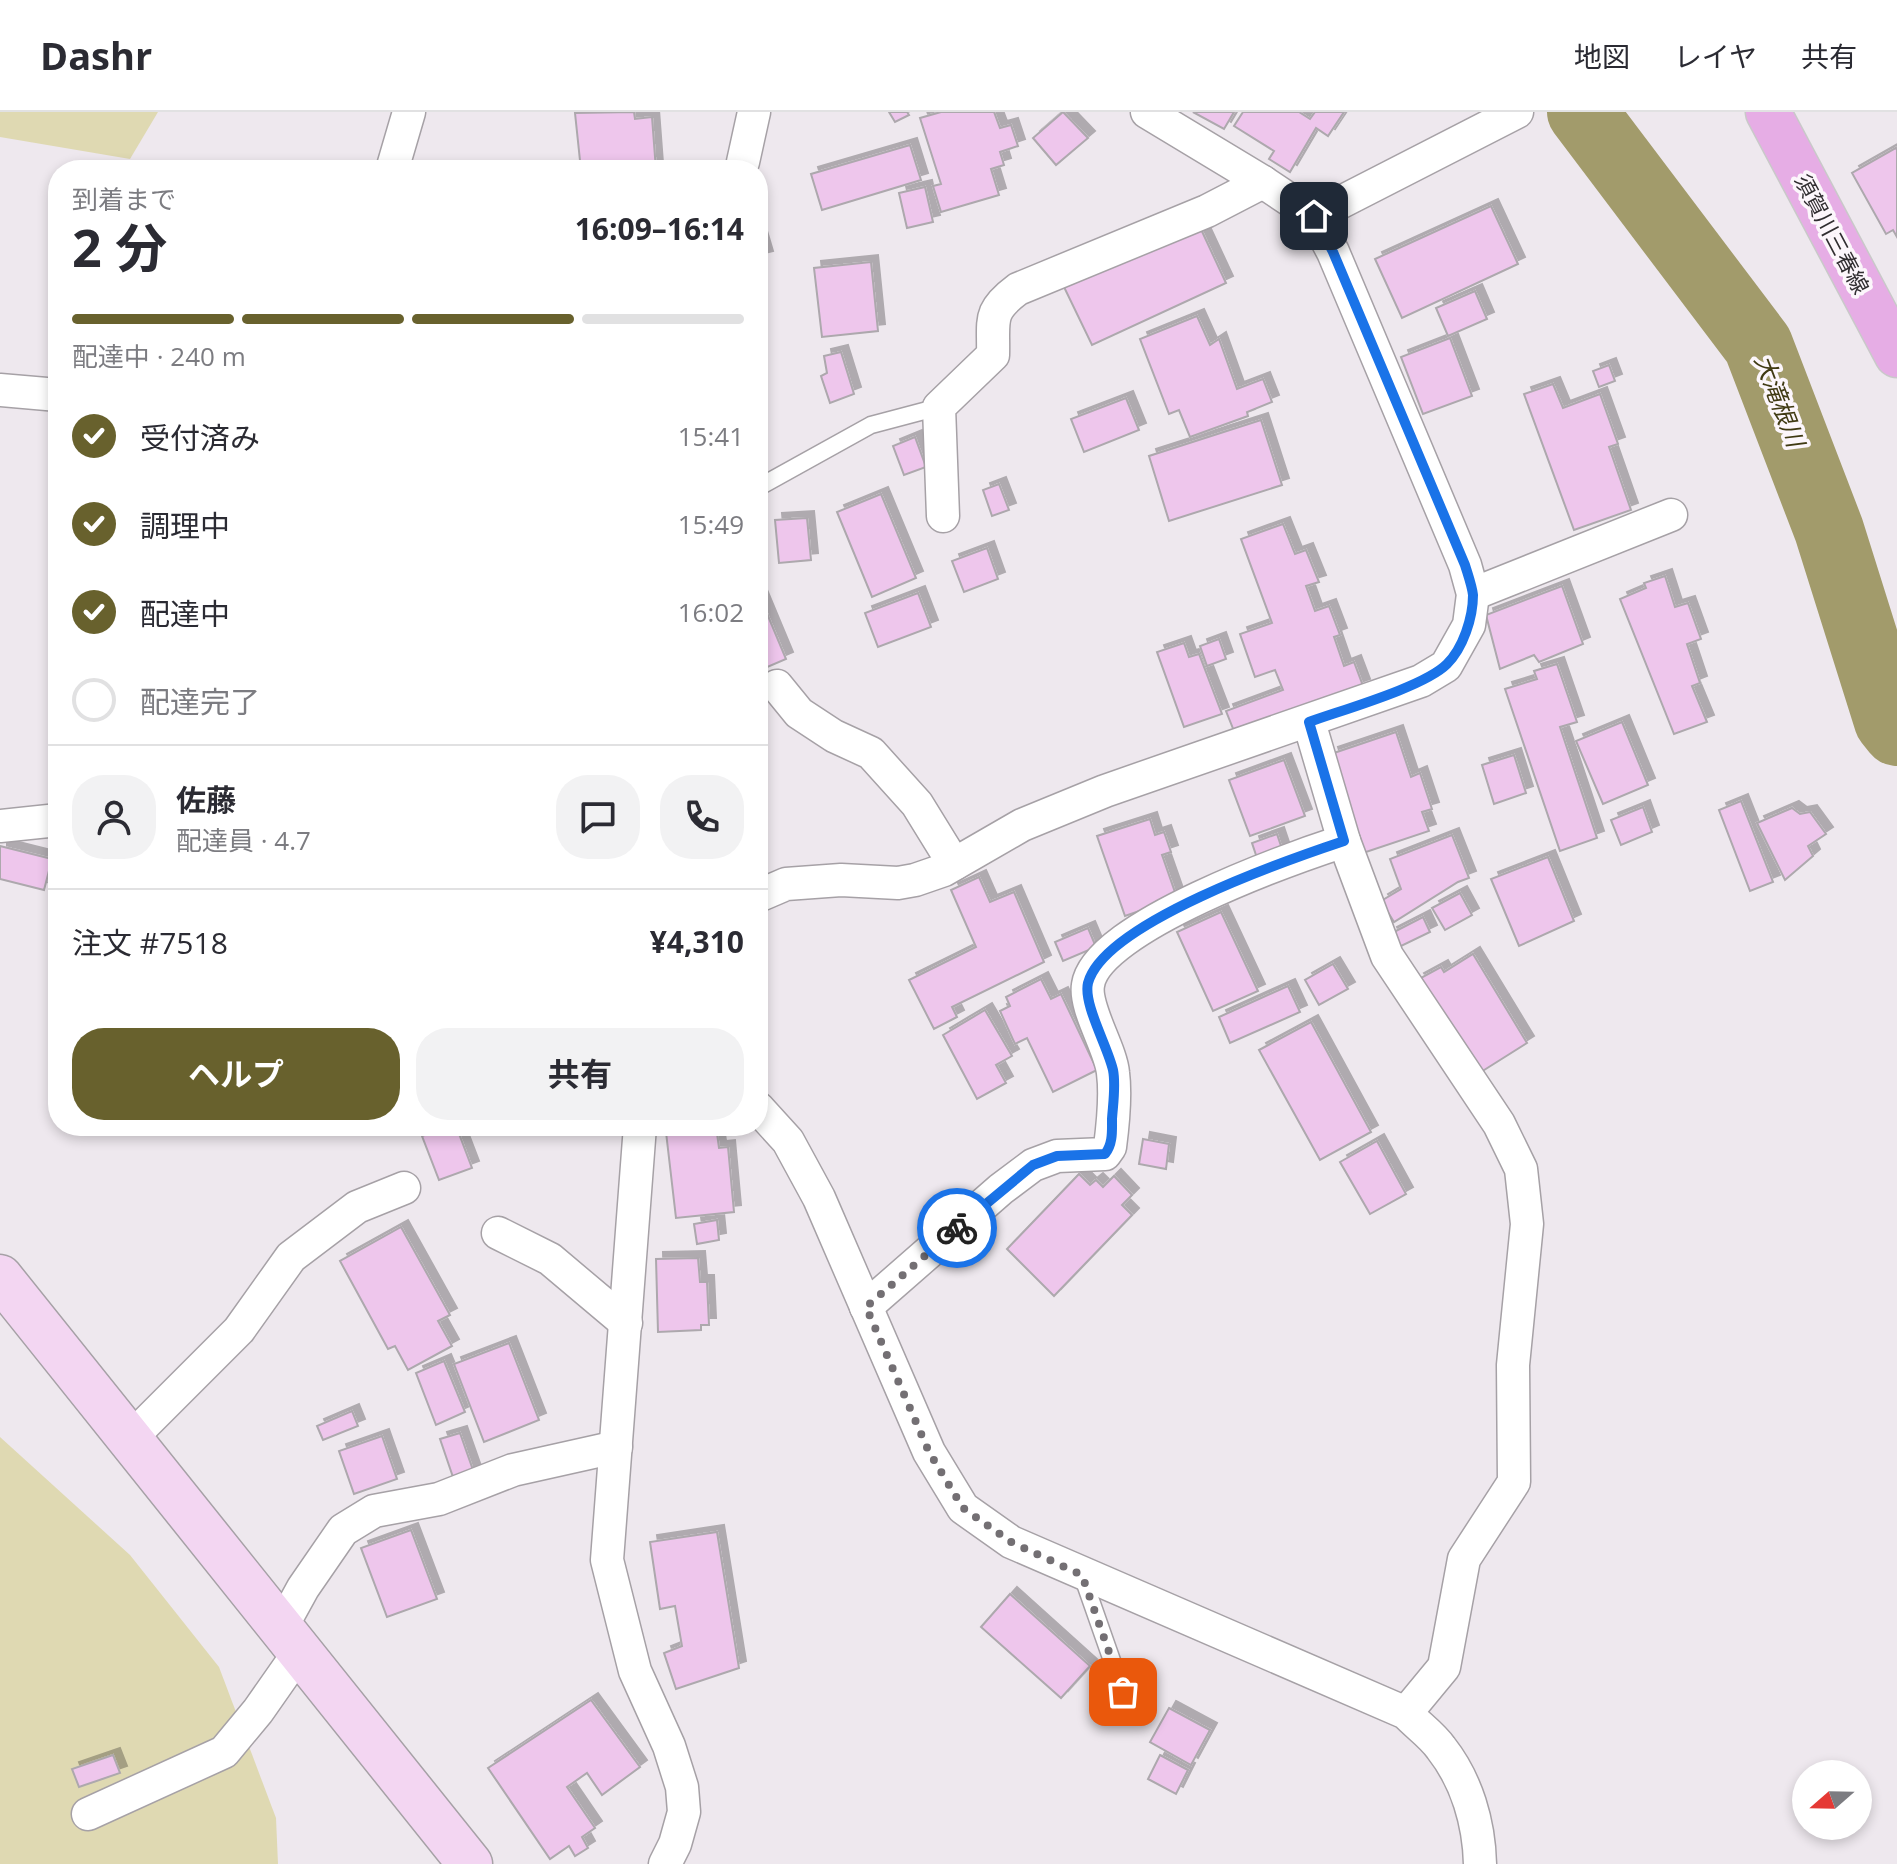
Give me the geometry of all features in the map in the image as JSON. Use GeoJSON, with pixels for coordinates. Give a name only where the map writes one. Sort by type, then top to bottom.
{"type":"FeatureCollection","features":[{"type":"Feature","properties":{"kind":"main road","name":"須賀川三春線"},"geometry":{"type":"LineString","coordinates":[[1768,112],[1897,355]]}},
{"type":"Feature","properties":{"kind":"street"},"geometry":{"type":"LineString","coordinates":[[395,160],[409,112]]}},
{"type":"Feature","properties":{"kind":"street"},"geometry":{"type":"LineString","coordinates":[[743,160],[754,112]]}},
{"type":"Feature","properties":{"kind":"street"},"geometry":{"type":"LineString","coordinates":[[768,892],[786,884],[841,880],[898,883],[915,880],[954,864],[1022,825],[1105,791],[1421,681],[1446,666],[1456,652],[1469,625],[1473,594],[1465,565],[1333,252],[1314,216],[1147,112]]}},
{"type":"Feature","properties":{"kind":"street"},"geometry":{"type":"LineString","coordinates":[[1314,216],[1517,112]]}},
{"type":"Feature","properties":{"kind":"street"},"geometry":{"type":"LineString","coordinates":[[943,516],[939,407],[993,355],[994,314],[1000,302],[1018,289],[1207,211],[1263,182]]}},
{"type":"Feature","properties":{"kind":"street"},"geometry":{"type":"LineString","coordinates":[[0,390],[48,394]]}},
{"type":"Feature","properties":{"kind":"street"},"geometry":{"type":"LineString","coordinates":[[1473,594],[1671,515]]}},
{"type":"Feature","properties":{"kind":"street"},"geometry":{"type":"LineString","coordinates":[[777,686],[799,713],[834,736],[871,753],[917,804],[954,864]]}},
{"type":"Feature","properties":{"kind":"street"},"geometry":{"type":"LineString","coordinates":[[1309,722],[1344,841],[1387,956],[1499,1124],[1521,1169],[1527,1224],[1513,1365],[1514,1482],[1464,1559],[1444,1667],[1406,1713]]}},
{"type":"Feature","properties":{"kind":"street"},"geometry":{"type":"LineString","coordinates":[[0,826],[48,821]]}},
{"type":"Feature","properties":{"kind":"street"},"geometry":{"type":"LineString","coordinates":[[866,1307],[1001,1189],[1033,1165],[1057,1156],[1105,1154],[1110,1147],[1113,1072],[1087,986],[1094,968],[1155,919],[1275,864],[1344,841]]}},
{"type":"Feature","properties":{"kind":"street"},"geometry":{"type":"LineString","coordinates":[[768,1119],[788,1141],[819,1198],[929,1452],[963,1508],[1011,1542],[1082,1575],[1406,1713],[1441,1748],[1467,1791],[1476,1824],[1480,1864]]}},
{"type":"Feature","properties":{"kind":"street"},"geometry":{"type":"LineString","coordinates":[[639,1136],[607,1560],[635,1671],[669,1746],[682,1787],[684,1812],[675,1844],[665,1864]]}},
{"type":"Feature","properties":{"kind":"street"},"geometry":{"type":"LineString","coordinates":[[131,1438],[239,1330],[291,1257],[357,1207],[404,1188]]}},
{"type":"Feature","properties":{"kind":"street"},"geometry":{"type":"LineString","coordinates":[[498,1233],[550,1259],[626,1323]]}},
{"type":"Feature","properties":{"kind":"street"},"geometry":{"type":"LineString","coordinates":[[0,1277],[470,1864]]}},
{"type":"Feature","properties":{"kind":"street"},"geometry":{"type":"LineString","coordinates":[[88,1814],[224,1752],[258,1711],[290,1639],[303,1588],[343,1530],[374,1511],[439,1499],[513,1470],[616,1447]]}},
{"type":"Feature","properties":{"kind":"lane"},"geometry":{"type":"LineString","coordinates":[[768,482],[871,425],[939,407]]}},
{"type":"Feature","properties":{"kind":"lane"},"geometry":{"type":"LineString","coordinates":[[1082,1575],[1123,1692]]}},
{"type":"Feature","properties":{"kind":"shaded area"},"geometry":{"type":"Polygon","coordinates":[[[0,112],[158,112],[130,159],[0,137],[0,112]]]}},
{"type":"Feature","properties":{"kind":"shaded area"},"geometry":{"type":"Polygon","coordinates":[[[0,1437],[130,1555],[219,1667],[276,1818],[278,1864],[0,1864],[0,1437]]]}},
{"type":"Feature","properties":{"kind":"building"},"geometry":{"type":"Polygon","coordinates":[[[634,112],[635,119],[652,117],[655,160],[580,160],[575,113],[634,112]]]}},
{"type":"Feature","properties":{"kind":"building"},"geometry":{"type":"Polygon","coordinates":[[[889,112],[907,112],[909,115],[895,122],[889,112]]]}},
{"type":"Feature","properties":{"kind":"building"},"geometry":{"type":"Polygon","coordinates":[[[941,112],[994,112],[1000,128],[1011,125],[1018,146],[1000,152],[1004,165],[991,169],[999,195],[941,212],[933,186],[941,184],[920,118],[941,112]]]}},
{"type":"Feature","properties":{"kind":"building"},"geometry":{"type":"Polygon","coordinates":[[[1063,112],[1088,138],[1056,165],[1033,138],[1063,112]]]}},
{"type":"Feature","properties":{"kind":"building"},"geometry":{"type":"Polygon","coordinates":[[[1193,112],[1234,112],[1224,129],[1193,112]]]}},
{"type":"Feature","properties":{"kind":"building"},"geometry":{"type":"Polygon","coordinates":[[[1243,112],[1299,112],[1310,119],[1315,112],[1344,112],[1328,136],[1316,128],[1290,172],[1269,159],[1274,151],[1234,126],[1243,112]]]}},
{"type":"Feature","properties":{"kind":"building"},"geometry":{"type":"Polygon","coordinates":[[[910,145],[921,180],[822,210],[811,174],[910,145]]]}},
{"type":"Feature","properties":{"kind":"building"},"geometry":{"type":"Polygon","coordinates":[[[1896,148],[1897,237],[1893,230],[1886,234],[1852,173],[1896,148]]]}},
{"type":"Feature","properties":{"kind":"building"},"geometry":{"type":"Polygon","coordinates":[[[925,187],[933,222],[907,228],[899,193],[925,187]]]}},
{"type":"Feature","properties":{"kind":"building"},"geometry":{"type":"Polygon","coordinates":[[[1491,206],[1518,264],[1402,318],[1375,259],[1491,206]]]}},
{"type":"Feature","properties":{"kind":"building"},"geometry":{"type":"Polygon","coordinates":[[[1199,225],[1226,283],[1092,345],[1064,287],[1199,225]]]}},
{"type":"Feature","properties":{"kind":"building"},"geometry":{"type":"Polygon","coordinates":[[[871,262],[878,331],[822,337],[814,268],[871,262]]]}},
{"type":"Feature","properties":{"kind":"building"},"geometry":{"type":"Polygon","coordinates":[[[1475,291],[1487,319],[1448,336],[1436,308],[1475,291]]]}},
{"type":"Feature","properties":{"kind":"building"},"geometry":{"type":"Polygon","coordinates":[[[1197,316],[1210,345],[1219,339],[1237,389],[1263,379],[1272,402],[1247,412],[1248,416],[1190,437],[1179,410],[1169,414],[1140,339],[1197,316]]]}},
{"type":"Feature","properties":{"kind":"building"},"geometry":{"type":"Polygon","coordinates":[[[1450,338],[1472,396],[1423,414],[1401,357],[1450,338]]]}},
{"type":"Feature","properties":{"kind":"building"},"geometry":{"type":"Polygon","coordinates":[[[841,352],[854,394],[830,403],[821,376],[827,373],[824,356],[841,352]]]}},
{"type":"Feature","properties":{"kind":"building"},"geometry":{"type":"Polygon","coordinates":[[[1609,365],[1615,381],[1599,387],[1593,371],[1609,365]]]}},
{"type":"Feature","properties":{"kind":"building"},"geometry":{"type":"Polygon","coordinates":[[[1553,384],[1563,408],[1600,394],[1618,444],[1609,447],[1631,510],[1574,530],[1524,394],[1553,384]]]}},
{"type":"Feature","properties":{"kind":"building"},"geometry":{"type":"Polygon","coordinates":[[[1126,398],[1139,430],[1084,452],[1071,419],[1126,398]]]}},
{"type":"Feature","properties":{"kind":"building"},"geometry":{"type":"Polygon","coordinates":[[[1261,420],[1282,485],[1169,521],[1149,456],[1261,420]]]}},
{"type":"Feature","properties":{"kind":"building"},"geometry":{"type":"Polygon","coordinates":[[[915,437],[926,467],[904,475],[893,446],[915,437]]]}},
{"type":"Feature","properties":{"kind":"building"},"geometry":{"type":"Polygon","coordinates":[[[999,484],[1009,510],[992,516],[983,490],[999,484]]]}},
{"type":"Feature","properties":{"kind":"building"},"geometry":{"type":"Polygon","coordinates":[[[881,494],[916,578],[872,597],[837,512],[881,494]]]}},
{"type":"Feature","properties":{"kind":"building"},"geometry":{"type":"Polygon","coordinates":[[[807,518],[811,560],[779,563],[775,520],[807,518]]]}},
{"type":"Feature","properties":{"kind":"building"},"geometry":{"type":"Polygon","coordinates":[[[1283,524],[1295,554],[1306,550],[1319,582],[1306,586],[1315,611],[1329,606],[1340,635],[1334,637],[1344,666],[1354,662],[1363,686],[1234,731],[1226,711],[1283,690],[1275,670],[1255,677],[1240,634],[1272,623],[1241,539],[1283,524]]]}},
{"type":"Feature","properties":{"kind":"building"},"geometry":{"type":"Polygon","coordinates":[[[987,548],[998,579],[964,592],[952,561],[987,548]]]}},
{"type":"Feature","properties":{"kind":"building"},"geometry":{"type":"Polygon","coordinates":[[[1665,576],[1675,607],[1688,603],[1701,639],[1687,644],[1700,683],[1692,686],[1707,722],[1674,734],[1620,599],[1646,588],[1644,583],[1665,576]]]}},
{"type":"Feature","properties":{"kind":"building"},"geometry":{"type":"Polygon","coordinates":[[[1562,586],[1583,644],[1539,662],[1534,655],[1500,669],[1486,615],[1562,586]]]}},
{"type":"Feature","properties":{"kind":"building"},"geometry":{"type":"Polygon","coordinates":[[[918,593],[931,627],[878,647],[865,613],[918,593]]]}},
{"type":"Feature","properties":{"kind":"building"},"geometry":{"type":"Polygon","coordinates":[[[768,616],[786,659],[768,667],[768,616]]]}},
{"type":"Feature","properties":{"kind":"building"},"geometry":{"type":"Polygon","coordinates":[[[1219,639],[1226,659],[1207,666],[1200,646],[1219,639]]]}},
{"type":"Feature","properties":{"kind":"building"},"geometry":{"type":"Polygon","coordinates":[[[1184,643],[1189,657],[1199,654],[1222,714],[1184,727],[1157,652],[1184,643]]]}},
{"type":"Feature","properties":{"kind":"building"},"geometry":{"type":"Polygon","coordinates":[[[1557,664],[1577,722],[1560,727],[1597,838],[1560,851],[1505,689],[1537,679],[1534,671],[1557,664]]]}},
{"type":"Feature","properties":{"kind":"building"},"geometry":{"type":"Polygon","coordinates":[[[1622,722],[1648,785],[1603,804],[1576,741],[1622,722]]]}},
{"type":"Feature","properties":{"kind":"building"},"geometry":{"type":"Polygon","coordinates":[[[1396,732],[1411,777],[1420,773],[1432,809],[1422,812],[1429,831],[1363,853],[1331,754],[1396,732]]]}},
{"type":"Feature","properties":{"kind":"building"},"geometry":{"type":"Polygon","coordinates":[[[1514,755],[1526,793],[1494,804],[1482,765],[1514,755]]]}},
{"type":"Feature","properties":{"kind":"building"},"geometry":{"type":"Polygon","coordinates":[[[1284,760],[1305,816],[1250,836],[1229,780],[1284,760]]]}},
{"type":"Feature","properties":{"kind":"building"},"geometry":{"type":"Polygon","coordinates":[[[1741,801],[1773,882],[1750,891],[1719,810],[1741,801]]]}},
{"type":"Feature","properties":{"kind":"building"},"geometry":{"type":"Polygon","coordinates":[[[1643,807],[1652,832],[1621,845],[1611,820],[1643,807]]]}},
{"type":"Feature","properties":{"kind":"building"},"geometry":{"type":"Polygon","coordinates":[[[1792,808],[1800,814],[1810,812],[1826,834],[1808,846],[1813,856],[1785,880],[1757,823],[1792,808]]]}},
{"type":"Feature","properties":{"kind":"building"},"geometry":{"type":"Polygon","coordinates":[[[1150,819],[1155,835],[1164,832],[1171,852],[1162,855],[1177,898],[1125,916],[1097,836],[1150,819]]]}},
{"type":"Feature","properties":{"kind":"building"},"geometry":{"type":"Polygon","coordinates":[[[1277,834],[1283,852],[1258,861],[1252,843],[1277,834]]]}},
{"type":"Feature","properties":{"kind":"building"},"geometry":{"type":"Polygon","coordinates":[[[1452,835],[1469,878],[1394,922],[1381,901],[1401,889],[1390,859],[1452,835]]]}},
{"type":"Feature","properties":{"kind":"building"},"geometry":{"type":"Polygon","coordinates":[[[0,846],[48,858],[44,890],[0,879],[0,846]]]}},
{"type":"Feature","properties":{"kind":"building"},"geometry":{"type":"Polygon","coordinates":[[[1548,857],[1574,921],[1519,946],[1491,879],[1548,857]]]}},
{"type":"Feature","properties":{"kind":"building"},"geometry":{"type":"Polygon","coordinates":[[[979,877],[990,902],[1014,892],[1044,962],[952,1007],[957,1017],[934,1029],[909,980],[976,947],[951,890],[979,877]]]}},
{"type":"Feature","properties":{"kind":"building"},"geometry":{"type":"Polygon","coordinates":[[[1460,893],[1472,915],[1445,930],[1432,908],[1460,893]]]}},
{"type":"Feature","properties":{"kind":"building"},"geometry":{"type":"Polygon","coordinates":[[[1221,912],[1258,991],[1213,1011],[1177,932],[1221,912]]]}},
{"type":"Feature","properties":{"kind":"building"},"geometry":{"type":"Polygon","coordinates":[[[1423,917],[1430,932],[1397,948],[1390,934],[1423,917]]]}},
{"type":"Feature","properties":{"kind":"building"},"geometry":{"type":"Polygon","coordinates":[[[1088,928],[1096,947],[1063,961],[1055,942],[1088,928]]]}},
{"type":"Feature","properties":{"kind":"building"},"geometry":{"type":"Polygon","coordinates":[[[1473,954],[1527,1043],[1481,1072],[1417,980],[1441,967],[1444,972],[1473,954]]]}},
{"type":"Feature","properties":{"kind":"building"},"geometry":{"type":"Polygon","coordinates":[[[1333,964],[1348,989],[1319,1005],[1305,980],[1333,964]]]}},
{"type":"Feature","properties":{"kind":"building"},"geometry":{"type":"Polygon","coordinates":[[[1041,979],[1051,999],[1061,994],[1097,1070],[1053,1092],[1027,1038],[1015,1044],[1000,1011],[1010,1006],[1006,997],[1041,979]]]}},
{"type":"Feature","properties":{"kind":"building"},"geometry":{"type":"Polygon","coordinates":[[[1288,986],[1300,1012],[1230,1043],[1219,1017],[1288,986]]]}},
{"type":"Feature","properties":{"kind":"building"},"geometry":{"type":"Polygon","coordinates":[[[985,1010],[1012,1056],[996,1065],[1006,1083],[977,1099],[943,1035],[985,1010]]]}},
{"type":"Feature","properties":{"kind":"building"},"geometry":{"type":"Polygon","coordinates":[[[1311,1022],[1371,1132],[1320,1160],[1259,1050],[1311,1022]]]}},
{"type":"Feature","properties":{"kind":"building"},"geometry":{"type":"Polygon","coordinates":[[[422,1136],[460,1136],[472,1168],[439,1180],[422,1136]]]}},
{"type":"Feature","properties":{"kind":"building"},"geometry":{"type":"Polygon","coordinates":[[[666,1136],[717,1136],[719,1148],[728,1147],[734,1212],[676,1218],[666,1136]]]}},
{"type":"Feature","properties":{"kind":"building"},"geometry":{"type":"Polygon","coordinates":[[[1143,1139],[1169,1144],[1166,1169],[1139,1164],[1143,1139]]]}},
{"type":"Feature","properties":{"kind":"building"},"geometry":{"type":"Polygon","coordinates":[[[1377,1141],[1406,1194],[1370,1214],[1340,1162],[1377,1141]]]}},
{"type":"Feature","properties":{"kind":"building"},"geometry":{"type":"Polygon","coordinates":[[[1079,1174],[1090,1185],[1096,1180],[1103,1187],[1114,1176],[1132,1195],[1122,1205],[1132,1215],[1054,1296],[1007,1249],[1079,1174]]]}},
{"type":"Feature","properties":{"kind":"building"},"geometry":{"type":"Polygon","coordinates":[[[717,1220],[719,1240],[697,1244],[694,1224],[717,1220]]]}},
{"type":"Feature","properties":{"kind":"building"},"geometry":{"type":"Polygon","coordinates":[[[401,1227],[450,1315],[438,1321],[452,1346],[408,1370],[395,1346],[388,1349],[340,1261],[401,1227]]]}},
{"type":"Feature","properties":{"kind":"building"},"geometry":{"type":"Polygon","coordinates":[[[698,1258],[700,1282],[707,1282],[709,1325],[701,1325],[701,1330],[658,1332],[656,1259],[698,1258]]]}},
{"type":"Feature","properties":{"kind":"building"},"geometry":{"type":"Polygon","coordinates":[[[509,1343],[539,1420],[484,1442],[454,1364],[509,1343]]]}},
{"type":"Feature","properties":{"kind":"building"},"geometry":{"type":"Polygon","coordinates":[[[444,1361],[465,1412],[436,1425],[416,1373],[444,1361]]]}},
{"type":"Feature","properties":{"kind":"building"},"geometry":{"type":"Polygon","coordinates":[[[352,1411],[358,1426],[323,1440],[317,1426],[352,1411]]]}},
{"type":"Feature","properties":{"kind":"building"},"geometry":{"type":"Polygon","coordinates":[[[460,1433],[474,1473],[454,1480],[440,1439],[460,1433]]]}},
{"type":"Feature","properties":{"kind":"building"},"geometry":{"type":"Polygon","coordinates":[[[382,1436],[397,1479],[354,1494],[339,1451],[382,1436]]]}},
{"type":"Feature","properties":{"kind":"building"},"geometry":{"type":"Polygon","coordinates":[[[411,1530],[437,1599],[387,1617],[361,1548],[411,1530]]]}},
{"type":"Feature","properties":{"kind":"building"},"geometry":{"type":"Polygon","coordinates":[[[717,1532],[739,1668],[676,1689],[664,1653],[682,1646],[675,1606],[660,1609],[650,1542],[717,1532]]]}},
{"type":"Feature","properties":{"kind":"building"},"geometry":{"type":"Polygon","coordinates":[[[1010,1594],[1090,1666],[1061,1698],[981,1627],[1010,1594]]]}},
{"type":"Feature","properties":{"kind":"building"},"geometry":{"type":"Polygon","coordinates":[[[591,1700],[640,1767],[602,1795],[587,1773],[567,1787],[595,1828],[582,1837],[588,1848],[575,1856],[569,1846],[550,1859],[488,1768],[591,1700]]]}},
{"type":"Feature","properties":{"kind":"building"},"geometry":{"type":"Polygon","coordinates":[[[1169,1708],[1210,1730],[1191,1765],[1150,1742],[1169,1708]]]}},
{"type":"Feature","properties":{"kind":"building"},"geometry":{"type":"Polygon","coordinates":[[[113,1755],[120,1773],[79,1787],[72,1769],[113,1755]]]}},
{"type":"Feature","properties":{"kind":"building"},"geometry":{"type":"Polygon","coordinates":[[[1160,1755],[1188,1770],[1176,1794],[1148,1779],[1160,1755]]]}},
{"type":"Feature","properties":{"kind":"waterway","name":"大滝根川"},"geometry":{"type":"LineString","coordinates":[[1582,112],[1758,345],[1829,530],[1889,721],[1897,731]]}},
{"type":"Feature","properties":{"kind":"way so far"},"geometry":{"type":"LineString","coordinates":[[957,1228],[866,1307],[929,1452],[963,1508],[1011,1542],[1082,1575],[1123,1692]]}},
{"type":"Feature","properties":{"kind":"route"},"geometry":{"type":"LineString","coordinates":[[957,1228],[1033,1165],[1057,1156],[1105,1154],[1110,1147],[1112,1131],[1113,1072],[1087,986],[1094,968],[1155,919],[1275,864],[1344,841],[1309,722],[1421,681],[1446,666],[1469,625],[1473,594],[1465,565],[1333,252],[1314,216]]}}]}
